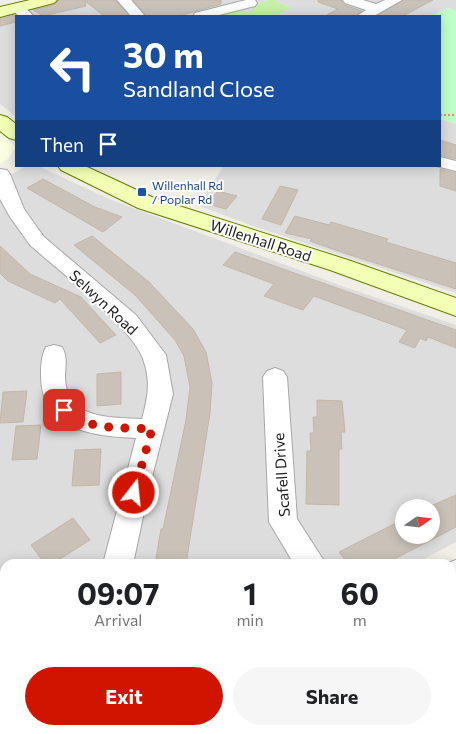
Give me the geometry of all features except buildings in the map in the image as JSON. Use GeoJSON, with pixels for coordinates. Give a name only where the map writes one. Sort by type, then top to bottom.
{"type":"FeatureCollection","features":[{"type":"Feature","properties":{"kind":"main road"},"geometry":{"type":"LineString","coordinates":[[0,12],[22,12],[49,0]]}},
{"type":"Feature","properties":{"kind":"main road"},"geometry":{"type":"LineString","coordinates":[[0,121],[15,133]]}},
{"type":"Feature","properties":{"kind":"main road","name":"Willenhall Road"},"geometry":{"type":"LineString","coordinates":[[80,168],[146,203],[339,265],[456,307]]}},
{"type":"Feature","properties":{"kind":"street"},"geometry":{"type":"LineString","coordinates":[[124,0],[137,15]]}},
{"type":"Feature","properties":{"kind":"street"},"geometry":{"type":"LineString","coordinates":[[350,0],[378,9]]}},
{"type":"Feature","properties":{"kind":"street"},"geometry":{"type":"LineString","coordinates":[[366,15],[395,0]]}},
{"type":"Feature","properties":{"kind":"street"},"geometry":{"type":"LineString","coordinates":[[205,15],[247,6]]}},
{"type":"Feature","properties":{"kind":"street"},"geometry":{"type":"LineString","coordinates":[[441,162],[456,166]]}},
{"type":"Feature","properties":{"kind":"street","name":"Selwyn Road"},"geometry":{"type":"LineString","coordinates":[[5,181],[27,228],[38,241],[111,303],[128,320],[150,350],[158,371],[160,394],[119,559]]}},
{"type":"Feature","properties":{"kind":"street"},"geometry":{"type":"LineString","coordinates":[[54,354],[54,393],[64,410],[75,419],[102,426],[152,429]]}},
{"type":"Feature","properties":{"kind":"street","name":"Scafell Drive"},"geometry":{"type":"LineString","coordinates":[[275,377],[283,522],[308,559]]}},
{"type":"Feature","properties":{"kind":"path"},"geometry":{"type":"LineString","coordinates":[[441,115],[456,115]]}},
{"type":"Feature","properties":{"kind":"shaded area"},"geometry":{"type":"Polygon","coordinates":[[[66,0],[269,0],[253,5],[254,10],[247,12],[237,9],[215,15],[32,15],[26,10],[66,0]]]}},
{"type":"Feature","properties":{"kind":"shaded area"},"geometry":{"type":"Polygon","coordinates":[[[274,0],[456,0],[456,11],[447,8],[435,15],[279,15],[291,8],[274,0]]]}},
{"type":"Feature","properties":{"kind":"shaded area"},"geometry":{"type":"Polygon","coordinates":[[[19,12],[23,15],[15,15],[15,116],[0,104],[0,16],[19,12]]]}},
{"type":"Feature","properties":{"kind":"shaded area"},"geometry":{"type":"Polygon","coordinates":[[[441,119],[456,124],[456,293],[259,228],[197,205],[223,167],[441,167],[441,119]]]}},
{"type":"Feature","properties":{"kind":"shaded area"},"geometry":{"type":"Polygon","coordinates":[[[0,133],[15,146],[15,148],[8,159],[0,163],[0,133]]]}},
{"type":"Feature","properties":{"kind":"shaded area"},"geometry":{"type":"Polygon","coordinates":[[[24,167],[40,167],[109,199],[342,286],[456,325],[456,542],[424,559],[0,559],[0,181],[24,167]]]}},
{"type":"Feature","properties":{"kind":"green space"},"geometry":{"type":"Polygon","coordinates":[[[274,0],[291,8],[279,15],[215,15],[237,9],[247,12],[253,10],[253,5],[274,0]]]}},
{"type":"Feature","properties":{"kind":"green space"},"geometry":{"type":"Polygon","coordinates":[[[447,8],[456,11],[456,124],[441,119],[441,15],[435,15],[447,8]]]}},
{"type":"Feature","properties":{"kind":"place","name":"Willenhall Rd / Poplar Rd"},"geometry":{"type":"Point","coordinates":[142,192]}},
{"type":"Feature","properties":{"kind":"route"},"geometry":{"type":"LineString","coordinates":[[64,410],[75,419],[102,426],[152,429],[134,493]]}}]}
